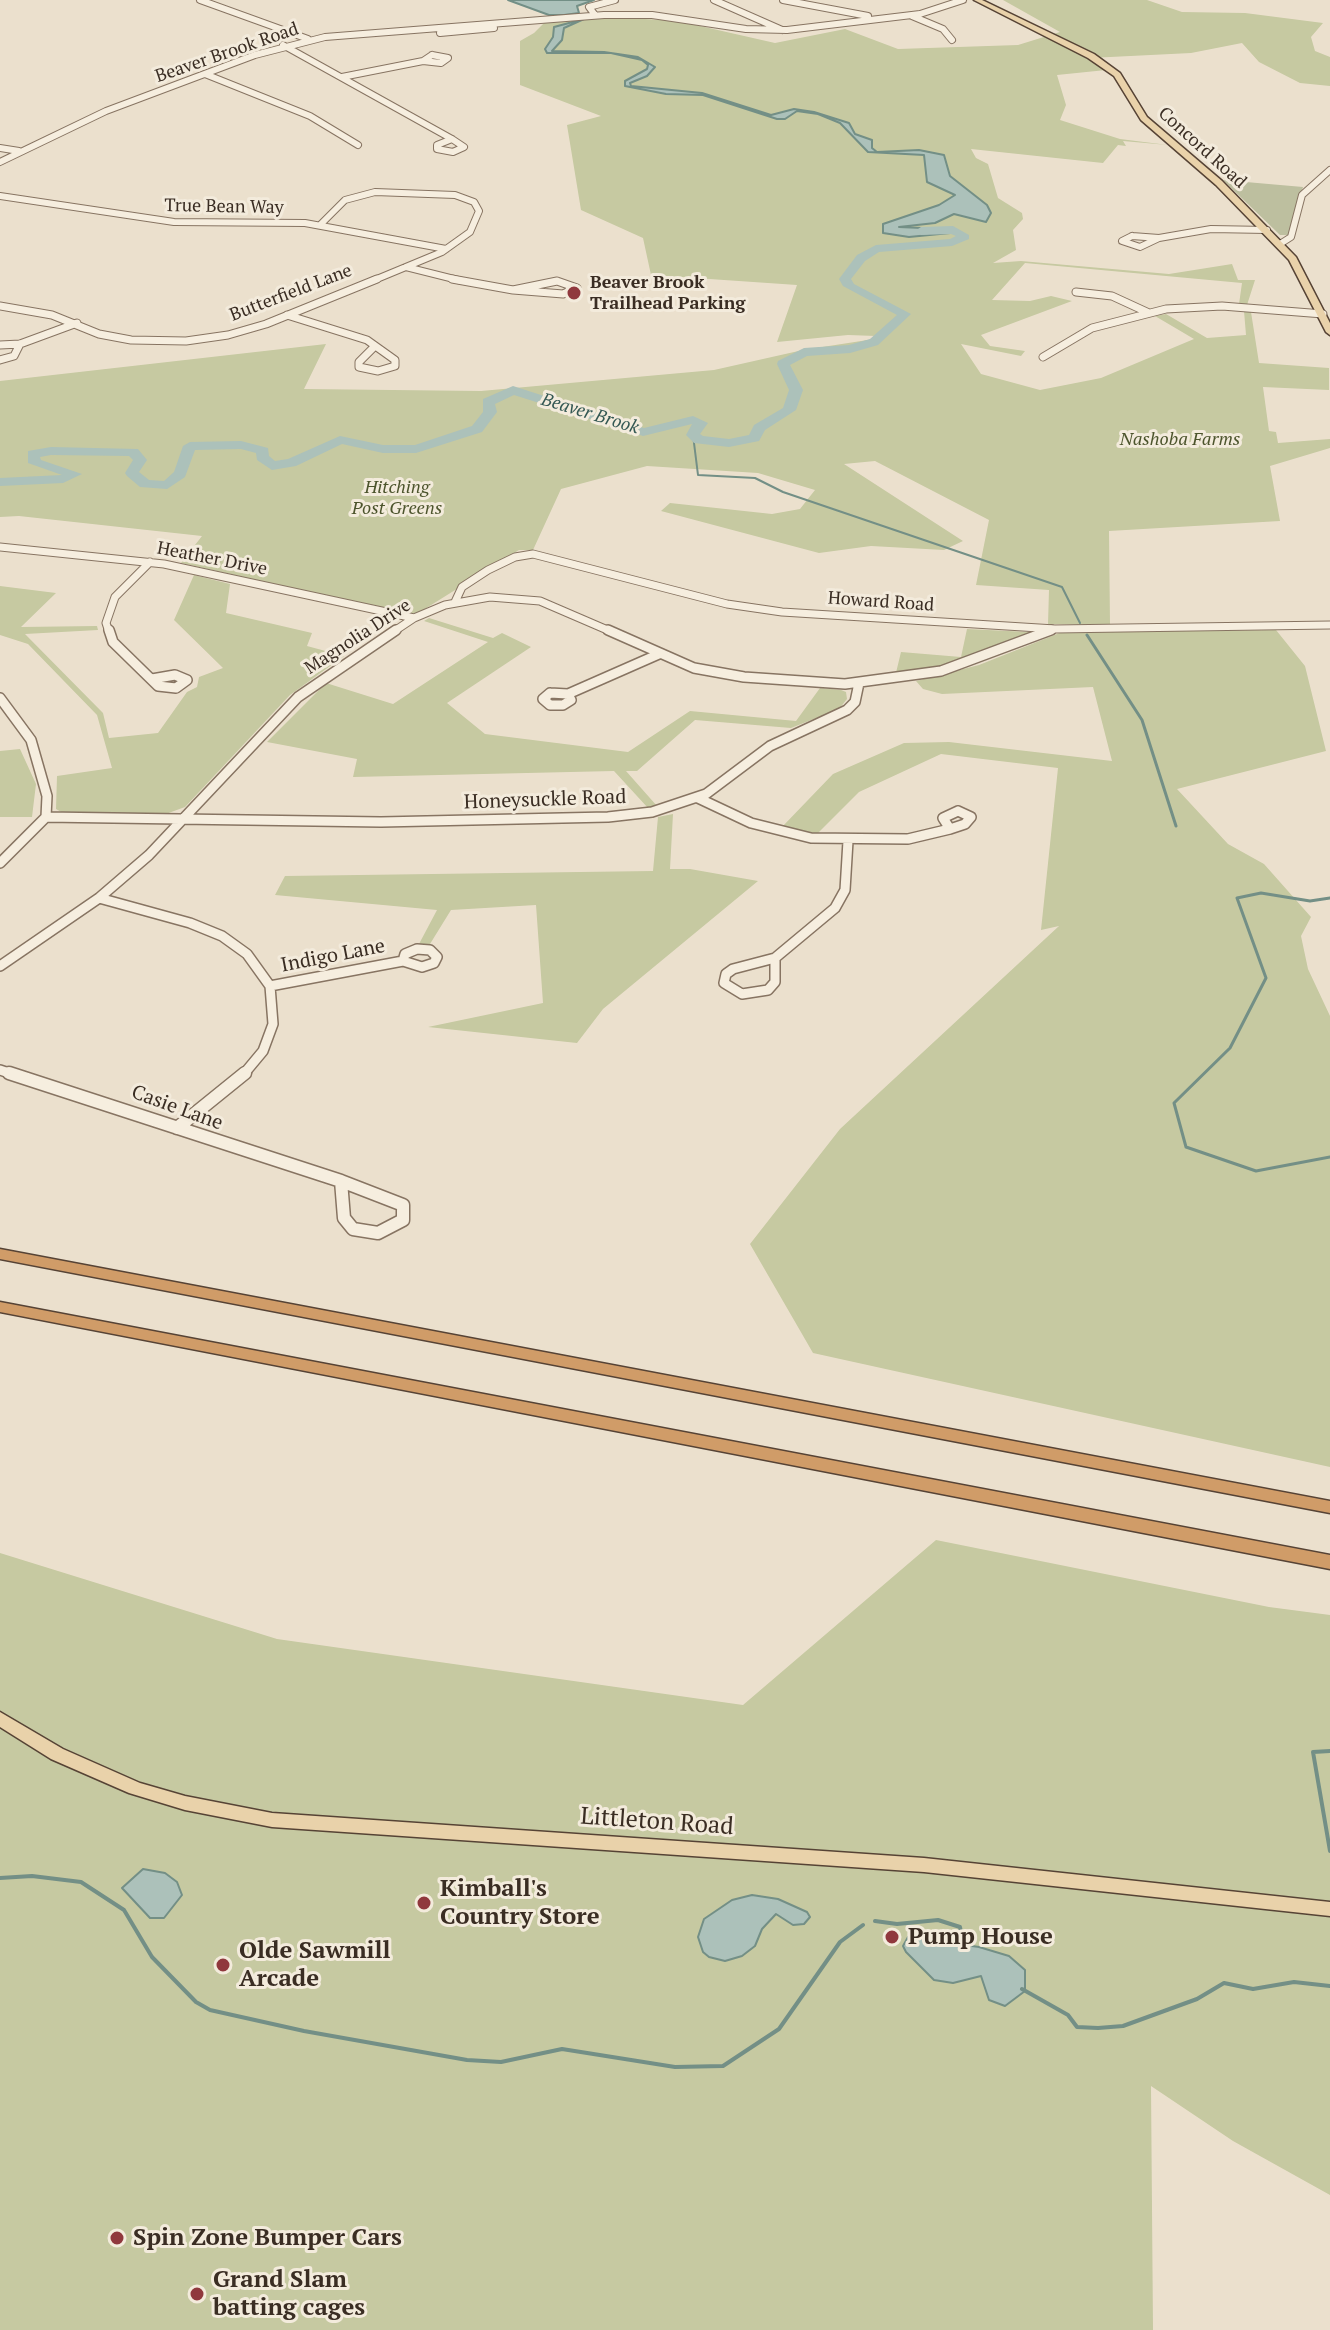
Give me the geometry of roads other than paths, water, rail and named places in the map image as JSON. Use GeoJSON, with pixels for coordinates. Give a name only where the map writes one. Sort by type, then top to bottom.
{"type":"FeatureCollection","features":[{"type":"Feature","properties":{"kind":"highway"},"geometry":{"type":"LineString","coordinates":[[0,1254],[1330,1507]]}},
{"type":"Feature","properties":{"kind":"highway"},"geometry":{"type":"LineString","coordinates":[[0,1307],[1330,1562]]}},
{"type":"Feature","properties":{"kind":"main road","name":"Concord Road"},"geometry":{"type":"LineString","coordinates":[[978,0],[1107,65],[1122,80],[1144,118],[1280,244],[1325,313],[1330,332]]}},
{"type":"Feature","properties":{"kind":"main road","name":"Littleton Road"},"geometry":{"type":"LineString","coordinates":[[0,1719],[57,1754],[135,1788],[185,1803],[272,1820],[924,1865],[1330,1909]]}},
{"type":"Feature","properties":{"kind":"street"},"geometry":{"type":"LineString","coordinates":[[200,0],[310,39]]}},
{"type":"Feature","properties":{"kind":"street"},"geometry":{"type":"LineString","coordinates":[[592,15],[589,7],[615,0]]}},
{"type":"Feature","properties":{"kind":"street"},"geometry":{"type":"LineString","coordinates":[[714,0],[778,25],[782,30]]}},
{"type":"Feature","properties":{"kind":"street"},"geometry":{"type":"LineString","coordinates":[[783,0],[882,19]]}},
{"type":"Feature","properties":{"kind":"street","name":"Beaver Brook Road"},"geometry":{"type":"LineString","coordinates":[[953,5],[963,0]]}},
{"type":"Feature","properties":{"kind":"street","name":"Beaver Brook Road"},"geometry":{"type":"LineString","coordinates":[[0,162],[89,118],[283,45],[310,39],[592,15],[661,16],[746,29],[782,30],[911,15],[978,0]]}},
{"type":"Feature","properties":{"kind":"street"},"geometry":{"type":"LineString","coordinates":[[911,15],[943,29],[952,40]]}},
{"type":"Feature","properties":{"kind":"street"},"geometry":{"type":"LineString","coordinates":[[283,45],[453,139]]}},
{"type":"Feature","properties":{"kind":"street"},"geometry":{"type":"LineString","coordinates":[[342,77],[423,61]]}},
{"type":"Feature","properties":{"kind":"street"},"geometry":{"type":"LineString","coordinates":[[205,74],[238,90],[310,116],[358,145]]}},
{"type":"Feature","properties":{"kind":"street"},"geometry":{"type":"LineString","coordinates":[[0,148],[20,151]]}},
{"type":"Feature","properties":{"kind":"street"},"geometry":{"type":"LineString","coordinates":[[1280,244],[1291,237],[1302,195],[1330,170]]}},
{"type":"Feature","properties":{"kind":"street","name":"Butterfield Lane"},"geometry":{"type":"LineString","coordinates":[[0,306],[42,312],[119,339],[172,341],[241,332],[446,249],[470,232],[478,220],[477,205],[466,198],[397,191],[361,194],[342,203],[320,225]]}},
{"type":"Feature","properties":{"kind":"street","name":"True Bean Way"},"geometry":{"type":"LineString","coordinates":[[0,196],[174,222],[271,220],[320,225],[446,249]]}},
{"type":"Feature","properties":{"kind":"street"},"geometry":{"type":"LineString","coordinates":[[1159,238],[1211,229],[1267,230]]}},
{"type":"Feature","properties":{"kind":"street"},"geometry":{"type":"LineString","coordinates":[[405,266],[513,290],[559,295],[577,288],[571,283],[557,281],[513,290]]}},
{"type":"Feature","properties":{"kind":"street"},"geometry":{"type":"LineString","coordinates":[[1076,292],[1112,296],[1149,313]]}},
{"type":"Feature","properties":{"kind":"street"},"geometry":{"type":"LineString","coordinates":[[1043,357],[1084,332],[1149,313],[1211,306],[1325,313]]}},
{"type":"Feature","properties":{"kind":"street"},"geometry":{"type":"LineString","coordinates":[[287,315],[363,338],[375,346],[395,360],[395,366],[378,371],[359,367],[359,362],[375,346]]}},
{"type":"Feature","properties":{"kind":"street"},"geometry":{"type":"LineString","coordinates":[[0,345],[20,344],[77,323]]}},
{"type":"Feature","properties":{"kind":"street"},"geometry":{"type":"LineString","coordinates":[[0,360],[14,356],[20,344]]}},
{"type":"Feature","properties":{"kind":"street","name":"Heather Drive"},"geometry":{"type":"LineString","coordinates":[[0,547],[150,562],[414,618]]}},
{"type":"Feature","properties":{"kind":"street","name":"Howard Road"},"geometry":{"type":"LineString","coordinates":[[455,602],[462,587],[480,575],[504,561],[533,554],[750,608],[1055,629],[1330,625]]}},
{"type":"Feature","properties":{"kind":"street"},"geometry":{"type":"LineString","coordinates":[[150,562],[115,597],[106,623],[113,642],[152,679]]}},
{"type":"Feature","properties":{"kind":"street","name":"Magnolia Drive"},"geometry":{"type":"LineString","coordinates":[[0,966],[99,898],[186,819],[298,697],[414,618],[455,602],[502,597],[540,601],[694,668],[728,675],[859,683],[941,671],[1055,629]]}},
{"type":"Feature","properties":{"kind":"street"},"geometry":{"type":"LineString","coordinates":[[568,694],[659,654]]}},
{"type":"Feature","properties":{"kind":"street","name":"Honeysuckle Road"},"geometry":{"type":"LineString","coordinates":[[46,817],[381,822],[608,817],[657,811],[698,798],[770,746],[847,710],[855,702],[859,683]]}},
{"type":"Feature","properties":{"kind":"street"},"geometry":{"type":"LineString","coordinates":[[0,698],[20,721],[36,753],[45,779],[46,817],[0,863]]}},
{"type":"Feature","properties":{"kind":"street"},"geometry":{"type":"LineString","coordinates":[[698,798],[743,820],[775,831],[848,841],[908,839],[950,829]]}},
{"type":"Feature","properties":{"kind":"street"},"geometry":{"type":"LineString","coordinates":[[775,958],[775,982],[768,990],[742,994],[724,983],[726,974],[733,969],[775,958],[841,900],[846,884],[848,841]]}},
{"type":"Feature","properties":{"kind":"street"},"geometry":{"type":"LineString","coordinates":[[99,898],[190,923],[222,936],[247,954],[270,986],[273,1024],[263,1051],[242,1076],[177,1128]]}},
{"type":"Feature","properties":{"kind":"street","name":"Indigo Lane"},"geometry":{"type":"LineString","coordinates":[[270,986],[403,961]]}},
{"type":"Feature","properties":{"kind":"street","name":"Casie Lane"},"geometry":{"type":"LineString","coordinates":[[0,1070],[341,1181],[400,1202],[405,1209],[403,1220],[396,1227],[378,1233],[353,1229],[344,1218],[341,1181]]}},
{"type":"Feature","properties":{"kind":"water"},"geometry":{"type":"Polygon","coordinates":[[[508,0],[594,0],[577,6],[579,13],[549,15],[508,0]]]}},
{"type":"Feature","properties":{"kind":"water"},"geometry":{"type":"Polygon","coordinates":[[[584,19],[564,28],[562,40],[552,51],[611,53],[547,53],[545,49],[553,37],[554,27],[584,19]]]}},
{"type":"Feature","properties":{"kind":"water"},"geometry":{"type":"Polygon","coordinates":[[[611,53],[638,57],[655,67],[647,76],[630,83],[631,86],[702,93],[771,115],[794,109],[814,112],[849,123],[855,134],[872,140],[872,148],[877,152],[919,150],[944,155],[950,176],[987,205],[991,213],[986,222],[954,214],[935,223],[899,227],[946,229],[950,233],[909,237],[883,233],[883,224],[939,205],[955,195],[927,182],[924,155],[868,152],[840,123],[818,114],[797,111],[785,119],[777,119],[703,95],[666,94],[625,86],[625,81],[647,69],[648,65],[642,60],[611,53]]]}},
{"type":"Feature","properties":{"kind":"water"},"geometry":{"type":"Polygon","coordinates":[[[143,1869],[165,1873],[177,1882],[182,1895],[164,1918],[150,1918],[122,1888],[143,1869]]]}},
{"type":"Feature","properties":{"kind":"water"},"geometry":{"type":"Polygon","coordinates":[[[752,1895],[778,1899],[807,1912],[810,1917],[804,1924],[793,1925],[776,1914],[762,1929],[755,1946],[742,1956],[725,1961],[709,1957],[703,1952],[698,1937],[704,1919],[732,1900],[752,1895]]]}},
{"type":"Feature","properties":{"kind":"water"},"geometry":{"type":"Polygon","coordinates":[[[908,1937],[979,1947],[1009,1956],[1025,1970],[1025,1991],[1005,2006],[989,2000],[981,1976],[953,1983],[934,1980],[906,1952],[903,1946],[908,1937]]]}},
{"type":"Feature","properties":{"kind":"waterway","name":"Beaver Brook"},"geometry":{"type":"LineString","coordinates":[[0,482],[63,479],[75,474],[35,463],[33,454],[51,451],[133,452],[140,460],[132,473],[145,484],[167,485],[180,474],[190,446],[241,445],[263,451],[262,457],[272,466],[291,463],[340,440],[383,449],[416,449],[477,429],[490,412],[488,402],[513,390],[643,432],[693,420],[701,423],[693,435],[699,440],[729,443],[754,438],[759,428],[789,410],[796,390],[783,364],[804,352],[850,349],[874,342],[905,314],[849,286],[845,279],[861,258],[876,249],[952,242],[965,237],[953,230],[921,231]]}},
{"type":"Feature","properties":{"kind":"waterway"},"geometry":{"type":"LineString","coordinates":[[693,435],[698,475],[755,478],[783,492],[1062,587],[1080,623]]}},
{"type":"Feature","properties":{"kind":"waterway"},"geometry":{"type":"LineString","coordinates":[[1087,635],[1142,720],[1176,826]]}},
{"type":"Feature","properties":{"kind":"waterway"},"geometry":{"type":"LineString","coordinates":[[1330,898],[1310,901],[1261,893],[1237,898],[1266,978],[1230,1048],[1174,1103],[1186,1147],[1256,1171],[1330,1157]]}},
{"type":"Feature","properties":{"kind":"waterway"},"geometry":{"type":"LineString","coordinates":[[1330,1751],[1313,1752],[1330,1851]]}},
{"type":"Feature","properties":{"kind":"waterway"},"geometry":{"type":"LineString","coordinates":[[0,1878],[32,1876],[81,1882],[124,1910],[152,1957],[196,2002],[210,2010],[304,2031],[467,2060],[501,2062],[562,2049],[675,2067],[723,2066],[779,2029],[840,1942],[863,1925]]}},
{"type":"Feature","properties":{"kind":"waterway"},"geometry":{"type":"LineString","coordinates":[[875,1921],[897,1924],[938,1920],[960,1927],[964,1948]]}},
{"type":"Feature","properties":{"kind":"waterway"},"geometry":{"type":"LineString","coordinates":[[1022,1989],[1068,2015],[1077,2027],[1098,2028],[1123,2026],[1197,1999],[1224,1983],[1253,1989],[1294,1982],[1330,1986]]}},
{"type":"Feature","properties":{"kind":"place","name":"Beaver Brook Trailhead Parking"},"geometry":{"type":"Point","coordinates":[574,293]}},
{"type":"Feature","properties":{"kind":"place","name":"Kimball's Country Store"},"geometry":{"type":"Point","coordinates":[424,1903]}},
{"type":"Feature","properties":{"kind":"place","name":"Pump House"},"geometry":{"type":"Point","coordinates":[892,1937]}},
{"type":"Feature","properties":{"kind":"place","name":"Olde Sawmill Arcade"},"geometry":{"type":"Point","coordinates":[223,1965]}},
{"type":"Feature","properties":{"kind":"place","name":"Spin Zone Bumper Cars"},"geometry":{"type":"Point","coordinates":[117,2238]}},
{"type":"Feature","properties":{"kind":"place","name":"Grand Slam batting cages"},"geometry":{"type":"Point","coordinates":[197,2294]}},
{"type":"Feature","properties":{"kind":"park label","name":"Nashoba Farms"},"geometry":{"type":"Point","coordinates":[1180,440]}},
{"type":"Feature","properties":{"kind":"park label","name":"Hitching Post Greens"},"geometry":{"type":"Point","coordinates":[397,498]}}]}
